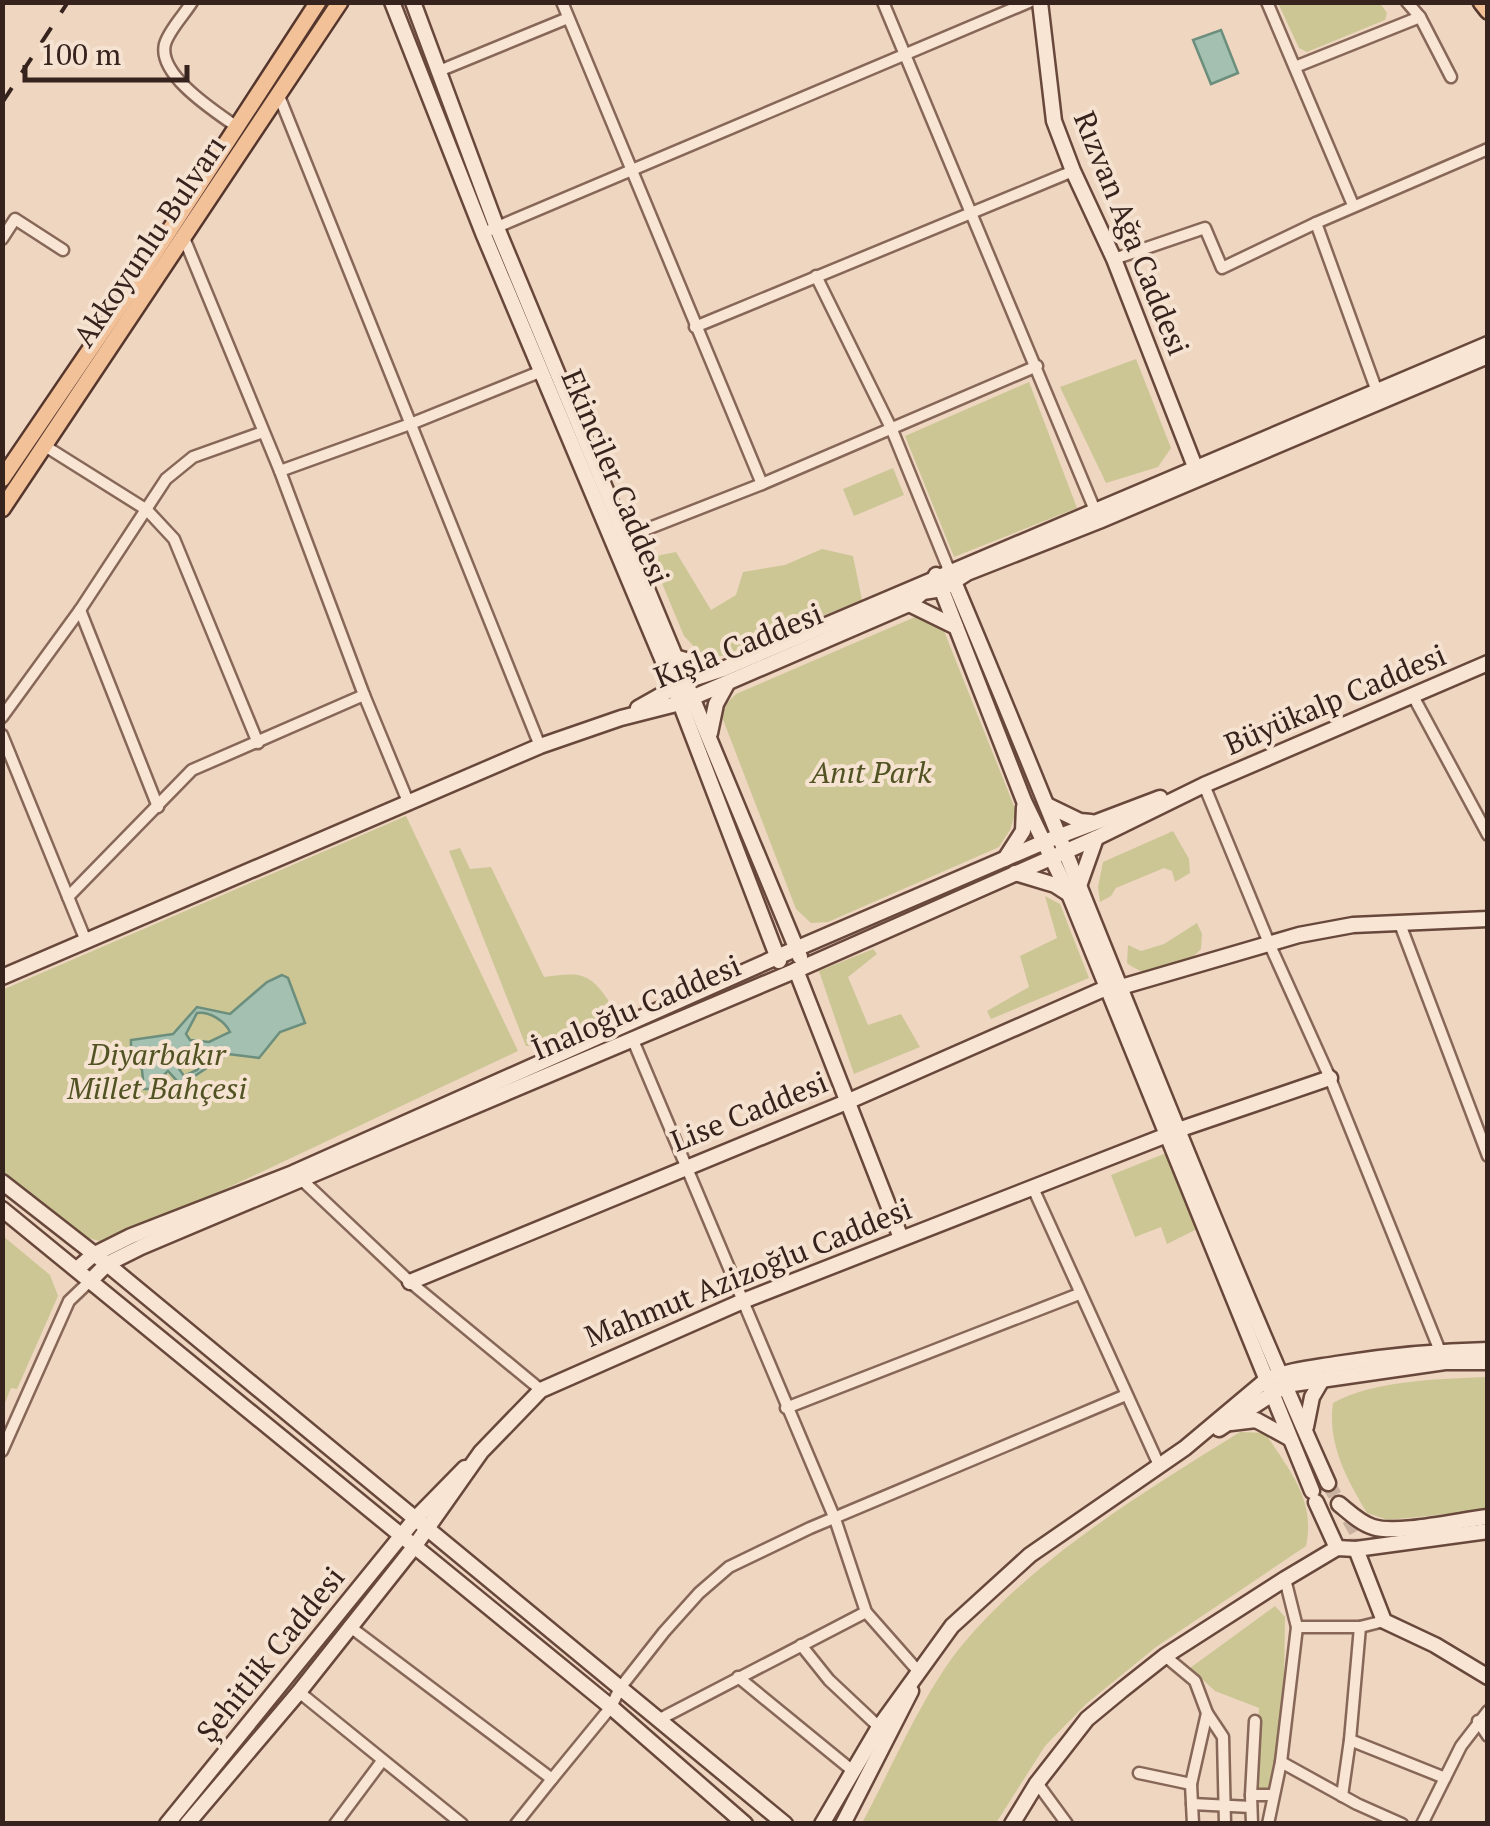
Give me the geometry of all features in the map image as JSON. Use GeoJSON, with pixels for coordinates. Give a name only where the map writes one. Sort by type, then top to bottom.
{"type":"FeatureCollection","features":[{"type":"Feature","properties":{"kind":"main road","name":"Akkoyunlu Bulvarı"},"geometry":{"type":"LineString","coordinates":[[2,479],[318,2]]}},
{"type":"Feature","properties":{"kind":"main road","name":"Akkoyunlu Bulvarı"},"geometry":{"type":"LineString","coordinates":[[2,510],[340,2]]}},
{"type":"Feature","properties":{"kind":"main road","name":"Ekinciler Caddesi"},"geometry":{"type":"LineString","coordinates":[[392,2],[624,538],[674,658],[683,692],[709,739],[797,949],[795,970],[900,1238]]}},
{"type":"Feature","properties":{"kind":"main road","name":"Ekinciler Caddesi"},"geometry":{"type":"LineString","coordinates":[[413,2],[542,371],[683,692],[776,957],[795,970]]}},
{"type":"Feature","properties":{"kind":"main road","name":"Rızvan Ağa Caddesi"},"geometry":{"type":"LineString","coordinates":[[1040,2],[1054,121],[1114,259],[1197,473]]}},
{"type":"Feature","properties":{"kind":"main road"},"geometry":{"type":"LineString","coordinates":[[1482,2],[1488,11]]}},
{"type":"Feature","properties":{"kind":"main road"},"geometry":{"type":"LineString","coordinates":[[1379,397],[1488,344]]}},
{"type":"Feature","properties":{"kind":"main road"},"geometry":{"type":"LineString","coordinates":[[674,658],[725,675],[1197,473],[1488,356]]}},
{"type":"Feature","properties":{"kind":"main road"},"geometry":{"type":"LineString","coordinates":[[946,580],[956,627],[1024,801],[1050,858],[1074,890]]}},
{"type":"Feature","properties":{"kind":"main road"},"geometry":{"type":"LineString","coordinates":[[946,580],[1064,842],[1074,890],[1172,1132],[1268,1386],[1337,1548]]}},
{"type":"Feature","properties":{"kind":"main road","name":"Kışla Caddesi"},"geometry":{"type":"LineString","coordinates":[[540,746],[909,604],[946,580]]}},
{"type":"Feature","properties":{"kind":"main road"},"geometry":{"type":"LineString","coordinates":[[909,604],[956,627]]}},
{"type":"Feature","properties":{"kind":"main road","name":"Büyükalp Caddesi"},"geometry":{"type":"LineString","coordinates":[[1064,842],[1488,663]]}},
{"type":"Feature","properties":{"kind":"main road"},"geometry":{"type":"LineString","coordinates":[[709,739],[711,718],[725,675]]}},
{"type":"Feature","properties":{"kind":"main road"},"geometry":{"type":"LineString","coordinates":[[2,977],[540,746]]}},
{"type":"Feature","properties":{"kind":"main road"},"geometry":{"type":"LineString","coordinates":[[1002,862],[1023,832],[1024,801]]}},
{"type":"Feature","properties":{"kind":"main road"},"geometry":{"type":"LineString","coordinates":[[1049,806],[1096,831],[1074,890]]}},
{"type":"Feature","properties":{"kind":"main road"},"geometry":{"type":"LineString","coordinates":[[784,918],[812,935],[826,936],[1044,842],[1064,842]]}},
{"type":"Feature","properties":{"kind":"main road","name":"İnaloğlu Caddesi"},"geometry":{"type":"LineString","coordinates":[[91,1280],[107,1264],[141,1247],[795,970],[1050,858],[1064,842]]}},
{"type":"Feature","properties":{"kind":"main road"},"geometry":{"type":"LineString","coordinates":[[1015,873],[1074,890]]}},
{"type":"Feature","properties":{"kind":"main road","name":"Lise Caddesi"},"geometry":{"type":"LineString","coordinates":[[410,1282],[1114,988],[1269,944],[1353,925],[1488,920]]}},
{"type":"Feature","properties":{"kind":"main road","name":"İnaloğlu Caddesi"},"geometry":{"type":"LineString","coordinates":[[76,1269],[93,1254],[131,1236],[293,1173],[826,936]]}},
{"type":"Feature","properties":{"kind":"main road","name":"Mahmut Azizoğlu Caddesi"},"geometry":{"type":"LineString","coordinates":[[408,1542],[427,1529],[481,1452],[542,1390],[743,1301],[900,1238],[1172,1132],[1330,1078]]}},
{"type":"Feature","properties":{"kind":"main road"},"geometry":{"type":"LineString","coordinates":[[1172,1132],[1328,1483]]}},
{"type":"Feature","properties":{"kind":"main road"},"geometry":{"type":"LineString","coordinates":[[2,1182],[786,1823]]}},
{"type":"Feature","properties":{"kind":"main road"},"geometry":{"type":"LineString","coordinates":[[2,1209],[611,1707],[745,1824]]}},
{"type":"Feature","properties":{"kind":"main road"},"geometry":{"type":"LineString","coordinates":[[821,1822],[879,1727],[952,1626],[988,1590],[1056,1536],[1283,1379],[1488,1350]]}},
{"type":"Feature","properties":{"kind":"main road"},"geometry":{"type":"LineString","coordinates":[[1283,1379],[1322,1380],[1442,1356],[1488,1362]]}},
{"type":"Feature","properties":{"kind":"main road"},"geometry":{"type":"LineString","coordinates":[[1306,1433],[1312,1397],[1322,1380]]}},
{"type":"Feature","properties":{"kind":"main road"},"geometry":{"type":"LineString","coordinates":[[1185,1448],[1200,1444],[1268,1386]]}},
{"type":"Feature","properties":{"kind":"main road"},"geometry":{"type":"LineString","coordinates":[[1225,1425],[1256,1420],[1290,1438]]}},
{"type":"Feature","properties":{"kind":"main road","name":"Şehitlik Caddesi"},"geometry":{"type":"LineString","coordinates":[[187,1824],[299,1692],[349,1626],[408,1542],[415,1518],[481,1452]]}},
{"type":"Feature","properties":{"kind":"main road"},"geometry":{"type":"LineString","coordinates":[[1339,1504],[1374,1528],[1396,1529],[1488,1517]]}},
{"type":"Feature","properties":{"kind":"main road"},"geometry":{"type":"LineString","coordinates":[[1012,1824],[1037,1783],[1087,1719],[1165,1656],[1284,1579],[1337,1548],[1356,1549],[1488,1530]]}},
{"type":"Feature","properties":{"kind":"main road","name":"Şehitlik Caddesi"},"geometry":{"type":"LineString","coordinates":[[167,1824],[408,1542]]}},
{"type":"Feature","properties":{"kind":"main road"},"geometry":{"type":"LineString","coordinates":[[1356,1549],[1384,1621],[1435,1645],[1488,1678]]}},
{"type":"Feature","properties":{"kind":"main road"},"geometry":{"type":"LineString","coordinates":[[843,1824],[907,1702],[918,1671]]}},
{"type":"Feature","properties":{"kind":"street"},"geometry":{"type":"LineString","coordinates":[[192,2],[165,43],[165,56],[184,88],[237,128]]}},
{"type":"Feature","properties":{"kind":"street"},"geometry":{"type":"LineString","coordinates":[[562,2],[762,484]]}},
{"type":"Feature","properties":{"kind":"street"},"geometry":{"type":"LineString","coordinates":[[883,2],[1097,515]]}},
{"type":"Feature","properties":{"kind":"street"},"geometry":{"type":"LineString","coordinates":[[490,230],[1029,2]]}},
{"type":"Feature","properties":{"kind":"street"},"geometry":{"type":"LineString","coordinates":[[1267,2],[1353,206]]}},
{"type":"Feature","properties":{"kind":"street"},"geometry":{"type":"LineString","coordinates":[[1407,2],[1420,17],[1451,76]]}},
{"type":"Feature","properties":{"kind":"street"},"geometry":{"type":"LineString","coordinates":[[1295,67],[1420,17]]}},
{"type":"Feature","properties":{"kind":"street"},"geometry":{"type":"LineString","coordinates":[[439,71],[568,18]]}},
{"type":"Feature","properties":{"kind":"street"},"geometry":{"type":"LineString","coordinates":[[280,96],[540,746]]}},
{"type":"Feature","properties":{"kind":"street"},"geometry":{"type":"LineString","coordinates":[[1114,259],[1205,228],[1222,268],[1353,206],[1488,150]]}},
{"type":"Feature","properties":{"kind":"street"},"geometry":{"type":"LineString","coordinates":[[695,327],[1073,171]]}},
{"type":"Feature","properties":{"kind":"street"},"geometry":{"type":"LineString","coordinates":[[2,239],[15,219],[63,250]]}},
{"type":"Feature","properties":{"kind":"street"},"geometry":{"type":"LineString","coordinates":[[1316,223],[1379,397]]}},
{"type":"Feature","properties":{"kind":"street"},"geometry":{"type":"LineString","coordinates":[[184,238],[410,804]]}},
{"type":"Feature","properties":{"kind":"street"},"geometry":{"type":"LineString","coordinates":[[816,276],[892,430],[946,580]]}},
{"type":"Feature","properties":{"kind":"street"},"geometry":{"type":"LineString","coordinates":[[624,538],[892,430],[1037,366]]}},
{"type":"Feature","properties":{"kind":"street"},"geometry":{"type":"LineString","coordinates":[[280,471],[542,371]]}},
{"type":"Feature","properties":{"kind":"street"},"geometry":{"type":"LineString","coordinates":[[2,718],[80,610],[166,479],[193,457],[263,432]]}},
{"type":"Feature","properties":{"kind":"street"},"geometry":{"type":"LineString","coordinates":[[45,446],[147,510],[174,539],[258,743]]}},
{"type":"Feature","properties":{"kind":"street"},"geometry":{"type":"LineString","coordinates":[[80,610],[158,808]]}},
{"type":"Feature","properties":{"kind":"street"},"geometry":{"type":"LineString","coordinates":[[68,896],[192,770],[364,695]]}},
{"type":"Feature","properties":{"kind":"street"},"geometry":{"type":"LineString","coordinates":[[1413,696],[1488,835]]}},
{"type":"Feature","properties":{"kind":"street"},"geometry":{"type":"LineString","coordinates":[[2,734],[86,942]]}},
{"type":"Feature","properties":{"kind":"street"},"geometry":{"type":"LineString","coordinates":[[1204,785],[1269,944],[1330,1078],[1442,1356]]}},
{"type":"Feature","properties":{"kind":"street"},"geometry":{"type":"LineString","coordinates":[[1475,812],[1488,807]]}},
{"type":"Feature","properties":{"kind":"street"},"geometry":{"type":"LineString","coordinates":[[1400,924],[1488,1156]]}},
{"type":"Feature","properties":{"kind":"street"},"geometry":{"type":"LineString","coordinates":[[632,1038],[835,1519],[866,1612],[918,1671]]}},
{"type":"Feature","properties":{"kind":"street"},"geometry":{"type":"LineString","coordinates":[[302,1180],[410,1282],[542,1390]]}},
{"type":"Feature","properties":{"kind":"street"},"geometry":{"type":"LineString","coordinates":[[1033,1188],[1159,1464]]}},
{"type":"Feature","properties":{"kind":"street"},"geometry":{"type":"LineString","coordinates":[[2,1451],[69,1301],[76,1269]]}},
{"type":"Feature","properties":{"kind":"street"},"geometry":{"type":"LineString","coordinates":[[69,1301],[91,1280]]}},
{"type":"Feature","properties":{"kind":"street"},"geometry":{"type":"LineString","coordinates":[[786,1408],[1080,1294]]}},
{"type":"Feature","properties":{"kind":"street"},"geometry":{"type":"LineString","coordinates":[[516,1824],[611,1707],[620,1688],[700,1593],[729,1567],[1126,1396]]}},
{"type":"Feature","properties":{"kind":"street"},"geometry":{"type":"LineString","coordinates":[[1268,1824],[1281,1762],[1297,1627],[1284,1579]]}},
{"type":"Feature","properties":{"kind":"street"},"geometry":{"type":"LineString","coordinates":[[660,1719],[866,1612]]}},
{"type":"Feature","properties":{"kind":"street"},"geometry":{"type":"LineString","coordinates":[[1297,1627],[1360,1626],[1384,1621]]}},
{"type":"Feature","properties":{"kind":"street"},"geometry":{"type":"LineString","coordinates":[[349,1626],[552,1779]]}},
{"type":"Feature","properties":{"kind":"street"},"geometry":{"type":"LineString","coordinates":[[1342,1796],[1360,1626]]}},
{"type":"Feature","properties":{"kind":"street"},"geometry":{"type":"LineString","coordinates":[[801,1646],[829,1680],[879,1727]]}},
{"type":"Feature","properties":{"kind":"street"},"geometry":{"type":"LineString","coordinates":[[1165,1656],[1195,1681],[1206,1713],[1223,1737],[1225,1824]]}},
{"type":"Feature","properties":{"kind":"street"},"geometry":{"type":"LineString","coordinates":[[738,1677],[853,1772]]}},
{"type":"Feature","properties":{"kind":"street"},"geometry":{"type":"LineString","coordinates":[[299,1692],[462,1824]]}},
{"type":"Feature","properties":{"kind":"street"},"geometry":{"type":"LineString","coordinates":[[1422,1824],[1478,1721],[1488,1711]]}},
{"type":"Feature","properties":{"kind":"street"},"geometry":{"type":"LineString","coordinates":[[1193,1824],[1191,1784],[1206,1713]]}},
{"type":"Feature","properties":{"kind":"street"},"geometry":{"type":"LineString","coordinates":[[1252,1824],[1255,1721]]}},
{"type":"Feature","properties":{"kind":"street"},"geometry":{"type":"LineString","coordinates":[[1478,1721],[1488,1736]]}},
{"type":"Feature","properties":{"kind":"street"},"geometry":{"type":"LineString","coordinates":[[1350,1740],[1445,1778]]}},
{"type":"Feature","properties":{"kind":"street"},"geometry":{"type":"LineString","coordinates":[[336,1824],[382,1761]]}},
{"type":"Feature","properties":{"kind":"street"},"geometry":{"type":"LineString","coordinates":[[1281,1762],[1402,1824]]}},
{"type":"Feature","properties":{"kind":"street"},"geometry":{"type":"LineString","coordinates":[[1139,1773],[1191,1784]]}},
{"type":"Feature","properties":{"kind":"street"},"geometry":{"type":"LineString","coordinates":[[1037,1783],[1067,1824]]}},
{"type":"Feature","properties":{"kind":"street"},"geometry":{"type":"LineString","coordinates":[[1192,1804],[1251,1801],[1272,1795]]}},
{"type":"Feature","properties":{"kind":"green space"},"geometry":{"type":"Polygon","coordinates":[[[1278,3],[1380,3],[1387,13],[1385,20],[1307,52],[1299,48],[1278,3]]]}},
{"type":"Feature","properties":{"kind":"green space"},"geometry":{"type":"Polygon","coordinates":[[[1136,359],[1171,448],[1158,467],[1106,483],[1060,387],[1136,359]]]}},
{"type":"Feature","properties":{"kind":"green space"},"geometry":{"type":"Polygon","coordinates":[[[1029,382],[1077,508],[954,557],[905,436],[1029,382]]]}},
{"type":"Feature","properties":{"kind":"green space"},"geometry":{"type":"Polygon","coordinates":[[[893,468],[904,495],[854,516],[843,489],[893,468]]]}},
{"type":"Feature","properties":{"kind":"green space"},"geometry":{"type":"Polygon","coordinates":[[[822,549],[853,556],[862,600],[722,656],[702,655],[684,636],[651,557],[676,552],[711,610],[736,595],[743,572],[785,565],[822,549]]]}},
{"type":"Feature","properties":{"kind":"green space","name":"Anıt Park"},"geometry":{"type":"Polygon","coordinates":[[[915,617],[944,631],[1016,811],[1010,830],[999,847],[828,922],[811,923],[796,909],[722,717],[727,703],[736,694],[915,617]]]}},
{"type":"Feature","properties":{"kind":"green space","name":"Diyarbakır Millet Bahçesi"},"geometry":{"type":"Polygon","coordinates":[[[406,816],[518,1051],[103,1242],[85,1237],[3,1171],[2,990],[406,816]]]}},
{"type":"Feature","properties":{"kind":"green space"},"geometry":{"type":"Polygon","coordinates":[[[1173,831],[1189,859],[1190,873],[1175,882],[1172,871],[1164,868],[1116,888],[1100,902],[1098,887],[1103,862],[1173,831]]]}},
{"type":"Feature","properties":{"kind":"green space"},"geometry":{"type":"Polygon","coordinates":[[[460,848],[470,869],[491,867],[544,977],[588,978],[608,1000],[608,1015],[539,1046],[526,1046],[449,851],[460,848]]]}},
{"type":"Feature","properties":{"kind":"green space"},"geometry":{"type":"Polygon","coordinates":[[[1045,896],[1060,904],[1089,978],[991,1019],[987,1011],[1029,987],[1020,956],[1057,938],[1045,896]]]}},
{"type":"Feature","properties":{"kind":"green space"},"geometry":{"type":"Polygon","coordinates":[[[1197,923],[1202,934],[1201,949],[1185,963],[1156,973],[1127,963],[1128,945],[1141,951],[1164,944],[1197,923]]]}},
{"type":"Feature","properties":{"kind":"green space"},"geometry":{"type":"Polygon","coordinates":[[[873,949],[877,954],[848,977],[868,1025],[901,1014],[920,1047],[854,1074],[819,971],[873,949]]]}},
{"type":"Feature","properties":{"kind":"green space"},"geometry":{"type":"Polygon","coordinates":[[[1169,1152],[1197,1229],[1167,1244],[1161,1227],[1135,1237],[1111,1175],[1169,1152]]]}},
{"type":"Feature","properties":{"kind":"green space"},"geometry":{"type":"Polygon","coordinates":[[[3,1236],[50,1275],[58,1296],[17,1389],[11,1388],[3,1408],[3,1236]]]}},
{"type":"Feature","properties":{"kind":"green space"},"geometry":{"type":"Polygon","coordinates":[[[1487,1377],[1487,1510],[1388,1520],[1367,1513],[1336,1447],[1333,1403],[1387,1385],[1487,1377]]]}},
{"type":"Feature","properties":{"kind":"green space"},"geometry":{"type":"Polygon","coordinates":[[[1240,1432],[1265,1433],[1291,1473],[1307,1514],[1306,1546],[1156,1647],[1086,1704],[1045,1746],[996,1823],[862,1823],[948,1663],[992,1613],[1093,1528],[1240,1432]]]}},
{"type":"Feature","properties":{"kind":"green space"},"geometry":{"type":"Polygon","coordinates":[[[1275,1606],[1285,1617],[1284,1683],[1269,1791],[1255,1789],[1259,1708],[1215,1691],[1190,1668],[1275,1606]]]}},
{"type":"Feature","properties":{"kind":"shaded area"},"geometry":{"type":"Polygon","coordinates":[[[1221,30],[1238,73],[1211,84],[1193,40],[1221,30]]]}},
{"type":"Feature","properties":{"kind":"shaded area"},"geometry":{"type":"Polygon","coordinates":[[[282,975],[288,978],[305,1023],[280,1032],[259,1058],[228,1054],[184,1083],[168,1071],[144,1089],[131,1040],[173,1034],[197,1007],[230,1014],[267,982],[282,975]],[[197,1013],[186,1034],[190,1040],[209,1042],[230,1032],[216,1018],[197,1013]],[[184,1047],[175,1063],[184,1076],[197,1070],[210,1056],[201,1047],[184,1047]]]}},
{"type":"Feature","properties":{"kind":"tunnel"},"geometry":{"type":"LineString","coordinates":[[1328,1483],[1356,1532],[1356,1549]]}},
{"type":"Feature","properties":{"kind":"railway"},"geometry":{"type":"LineString","coordinates":[[2,103],[68,2]]}}]}
